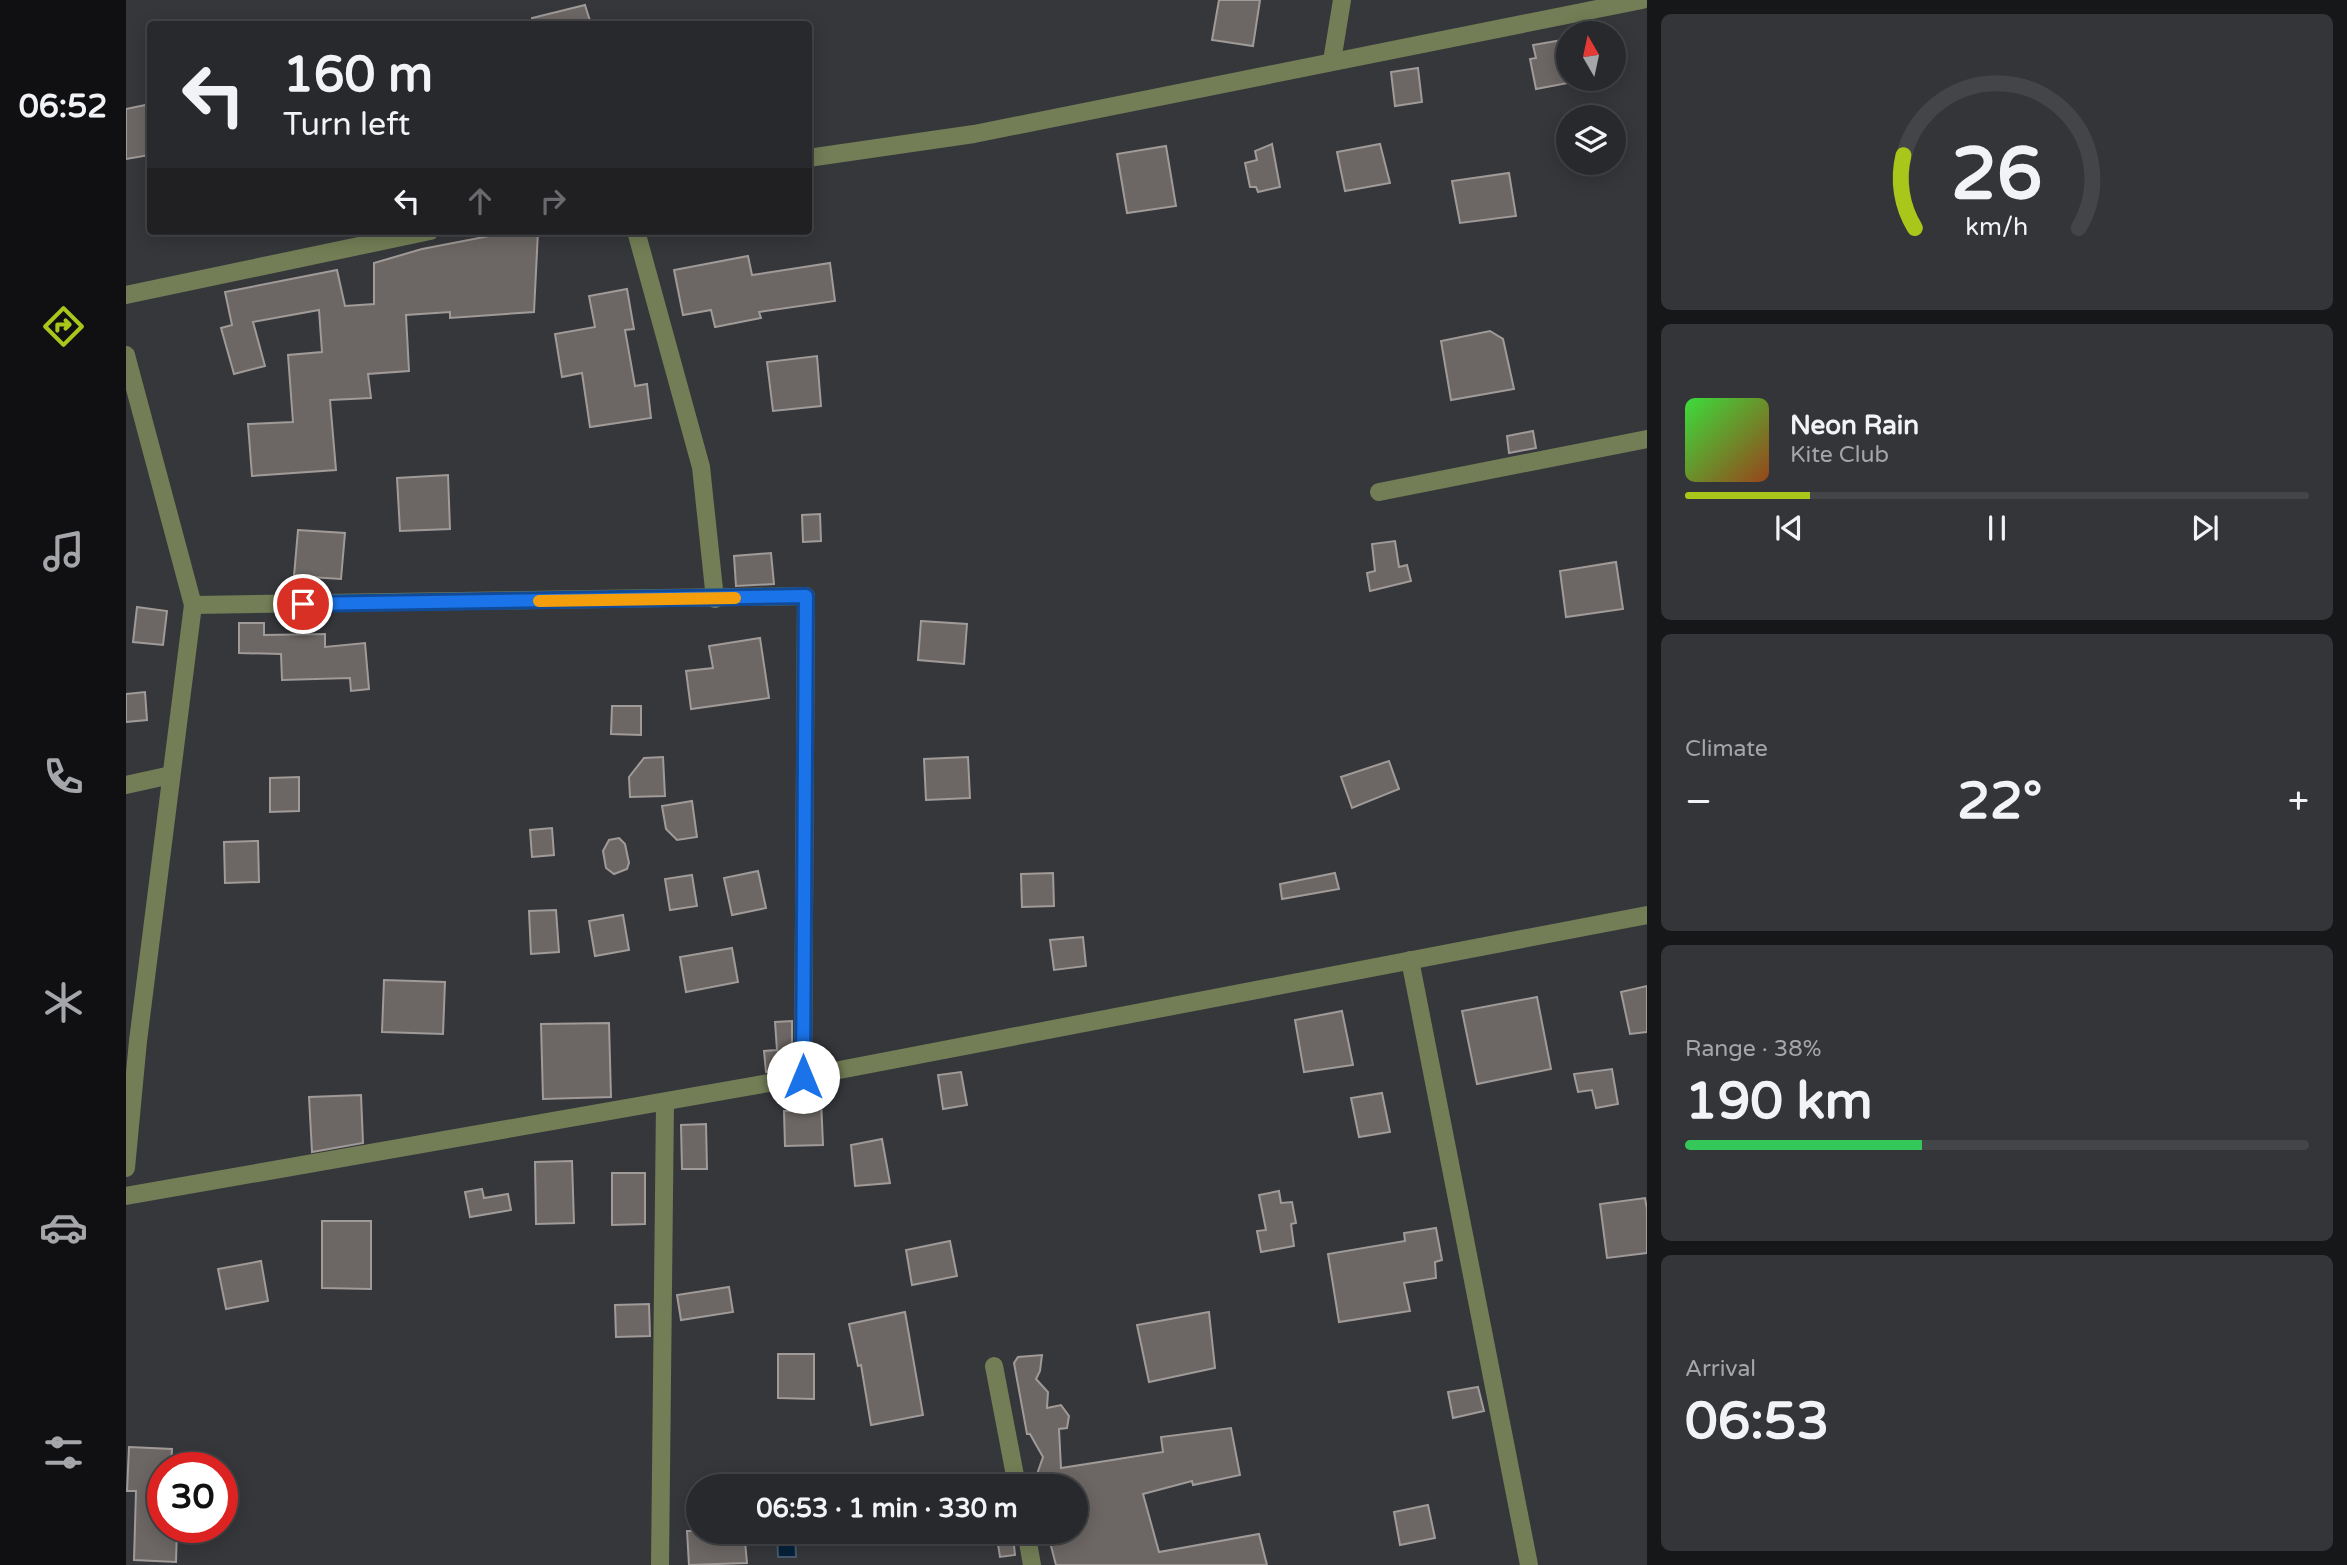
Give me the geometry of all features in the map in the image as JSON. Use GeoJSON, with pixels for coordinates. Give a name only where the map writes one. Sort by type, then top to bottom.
{"type":"FeatureCollection","features":[{"type":"Feature","properties":{"kind":"street"},"geometry":{"type":"LineString","coordinates":[[1332,61],[1342,0]]}},
{"type":"Feature","properties":{"kind":"street"},"geometry":{"type":"LineString","coordinates":[[812,157],[974,134],[1642,0]]}},
{"type":"Feature","properties":{"kind":"street"},"geometry":{"type":"LineString","coordinates":[[126,295],[411,235]]}},
{"type":"Feature","properties":{"kind":"street"},"geometry":{"type":"LineString","coordinates":[[637,235],[701,467],[715,599]]}},
{"type":"Feature","properties":{"kind":"street"},"geometry":{"type":"LineString","coordinates":[[126,355],[193,605],[132,1042],[126,1168]]}},
{"type":"Feature","properties":{"kind":"street"},"geometry":{"type":"LineString","coordinates":[[1379,492],[1647,439]]}},
{"type":"Feature","properties":{"kind":"street"},"geometry":{"type":"LineString","coordinates":[[193,605],[806,596],[803,1077]]}},
{"type":"Feature","properties":{"kind":"street"},"geometry":{"type":"LineString","coordinates":[[126,786],[171,775]]}},
{"type":"Feature","properties":{"kind":"street"},"geometry":{"type":"LineString","coordinates":[[126,1196],[803,1077],[1647,915]]}},
{"type":"Feature","properties":{"kind":"street"},"geometry":{"type":"LineString","coordinates":[[1410,960],[1529,1565]]}},
{"type":"Feature","properties":{"kind":"street"},"geometry":{"type":"LineString","coordinates":[[660,1565],[665,1102]]}},
{"type":"Feature","properties":{"kind":"street"},"geometry":{"type":"LineString","coordinates":[[994,1366],[1015,1474]]}},
{"type":"Feature","properties":{"kind":"street"},"geometry":{"type":"LineString","coordinates":[[1028,1544],[1032,1565]]}},
{"type":"Feature","properties":{"kind":"water"},"geometry":{"type":"Polygon","coordinates":[[[778,1544],[796,1544],[796,1557],[778,1557],[778,1544]]]}},
{"type":"Feature","properties":{"kind":"building"},"geometry":{"type":"Polygon","coordinates":[[[1219,0],[1260,0],[1253,46],[1212,40],[1219,0]]]}},
{"type":"Feature","properties":{"kind":"building"},"geometry":{"type":"Polygon","coordinates":[[[585,5],[590,21],[532,21],[532,18],[585,5]]]}},
{"type":"Feature","properties":{"kind":"building"},"geometry":{"type":"Polygon","coordinates":[[[1556,41],[1556,85],[1536,89],[1530,59],[1536,58],[1533,45],[1556,41]]]}},
{"type":"Feature","properties":{"kind":"building"},"geometry":{"type":"Polygon","coordinates":[[[1418,68],[1422,102],[1395,106],[1391,72],[1418,68]]]}},
{"type":"Feature","properties":{"kind":"building"},"geometry":{"type":"Polygon","coordinates":[[[147,105],[147,156],[126,159],[126,109],[147,105]]]}},
{"type":"Feature","properties":{"kind":"building"},"geometry":{"type":"Polygon","coordinates":[[[1272,144],[1280,187],[1258,192],[1256,187],[1250,187],[1245,163],[1257,160],[1255,151],[1272,144]]]}},
{"type":"Feature","properties":{"kind":"building"},"geometry":{"type":"Polygon","coordinates":[[[1380,144],[1390,183],[1345,191],[1337,152],[1380,144]]]}},
{"type":"Feature","properties":{"kind":"building"},"geometry":{"type":"Polygon","coordinates":[[[1166,146],[1176,206],[1127,213],[1117,154],[1166,146]]]}},
{"type":"Feature","properties":{"kind":"building"},"geometry":{"type":"Polygon","coordinates":[[[1509,173],[1516,216],[1460,223],[1452,181],[1509,173]]]}},
{"type":"Feature","properties":{"kind":"building"},"geometry":{"type":"Polygon","coordinates":[[[494,235],[538,235],[534,312],[450,318],[450,312],[406,315],[409,371],[368,374],[371,398],[330,400],[336,470],[252,476],[248,424],[293,422],[288,355],[322,352],[319,310],[253,322],[265,366],[234,374],[221,328],[232,325],[225,292],[337,270],[345,306],[374,304],[374,263],[422,249],[494,235]]]}},
{"type":"Feature","properties":{"kind":"building"},"geometry":{"type":"Polygon","coordinates":[[[748,256],[752,275],[830,263],[835,301],[759,312],[761,318],[715,327],[711,310],[683,315],[674,270],[748,256]]]}},
{"type":"Feature","properties":{"kind":"building"},"geometry":{"type":"Polygon","coordinates":[[[627,289],[634,329],[625,330],[635,386],[647,384],[651,418],[590,427],[582,373],[562,377],[555,334],[595,327],[589,296],[627,289]]]}},
{"type":"Feature","properties":{"kind":"building"},"geometry":{"type":"Polygon","coordinates":[[[1490,331],[1503,339],[1514,389],[1451,400],[1441,341],[1490,331]]]}},
{"type":"Feature","properties":{"kind":"building"},"geometry":{"type":"Polygon","coordinates":[[[817,356],[821,406],[773,411],[767,362],[817,356]]]}},
{"type":"Feature","properties":{"kind":"building"},"geometry":{"type":"Polygon","coordinates":[[[1533,431],[1536,448],[1509,453],[1507,436],[1533,431]]]}},
{"type":"Feature","properties":{"kind":"building"},"geometry":{"type":"Polygon","coordinates":[[[448,475],[450,529],[400,531],[397,478],[448,475]]]}},
{"type":"Feature","properties":{"kind":"building"},"geometry":{"type":"Polygon","coordinates":[[[820,514],[821,541],[803,542],[802,515],[820,514]]]}},
{"type":"Feature","properties":{"kind":"building"},"geometry":{"type":"Polygon","coordinates":[[[298,530],[345,533],[341,579],[294,576],[298,530]]]}},
{"type":"Feature","properties":{"kind":"building"},"geometry":{"type":"Polygon","coordinates":[[[1395,541],[1399,567],[1407,565],[1411,581],[1370,591],[1367,573],[1375,571],[1372,544],[1395,541]]]}},
{"type":"Feature","properties":{"kind":"building"},"geometry":{"type":"Polygon","coordinates":[[[771,553],[774,584],[736,586],[734,556],[771,553]]]}},
{"type":"Feature","properties":{"kind":"building"},"geometry":{"type":"Polygon","coordinates":[[[1616,562],[1623,609],[1566,617],[1560,571],[1616,562]]]}},
{"type":"Feature","properties":{"kind":"building"},"geometry":{"type":"Polygon","coordinates":[[[137,607],[167,611],[163,645],[133,642],[137,607]]]}},
{"type":"Feature","properties":{"kind":"building"},"geometry":{"type":"Polygon","coordinates":[[[921,621],[967,624],[964,664],[918,660],[921,621]]]}},
{"type":"Feature","properties":{"kind":"building"},"geometry":{"type":"Polygon","coordinates":[[[239,623],[264,623],[264,635],[325,634],[325,647],[365,643],[369,689],[351,691],[350,678],[282,680],[281,654],[239,653],[239,623]]]}},
{"type":"Feature","properties":{"kind":"building"},"geometry":{"type":"Polygon","coordinates":[[[760,638],[769,698],[691,709],[686,671],[713,668],[709,646],[760,638]]]}},
{"type":"Feature","properties":{"kind":"building"},"geometry":{"type":"Polygon","coordinates":[[[145,692],[147,720],[126,722],[126,694],[145,692]]]}},
{"type":"Feature","properties":{"kind":"building"},"geometry":{"type":"Polygon","coordinates":[[[612,706],[641,706],[641,735],[611,734],[612,706]]]}},
{"type":"Feature","properties":{"kind":"building"},"geometry":{"type":"Polygon","coordinates":[[[663,757],[665,796],[630,797],[629,777],[644,758],[663,757]]]}},
{"type":"Feature","properties":{"kind":"building"},"geometry":{"type":"Polygon","coordinates":[[[968,757],[970,798],[926,800],[924,759],[968,757]]]}},
{"type":"Feature","properties":{"kind":"building"},"geometry":{"type":"Polygon","coordinates":[[[1389,761],[1399,789],[1352,808],[1341,777],[1389,761]]]}},
{"type":"Feature","properties":{"kind":"building"},"geometry":{"type":"Polygon","coordinates":[[[299,777],[299,811],[270,812],[270,778],[299,777]]]}},
{"type":"Feature","properties":{"kind":"building"},"geometry":{"type":"Polygon","coordinates":[[[692,801],[697,837],[677,840],[666,829],[662,806],[692,801]]]}},
{"type":"Feature","properties":{"kind":"building"},"geometry":{"type":"Polygon","coordinates":[[[552,828],[554,855],[532,857],[530,830],[552,828]]]}},
{"type":"Feature","properties":{"kind":"building"},"geometry":{"type":"Polygon","coordinates":[[[619,838],[625,844],[629,863],[627,869],[614,874],[606,868],[603,851],[609,840],[619,838]]]}},
{"type":"Feature","properties":{"kind":"building"},"geometry":{"type":"Polygon","coordinates":[[[258,841],[259,882],[225,883],[224,842],[258,841]]]}},
{"type":"Feature","properties":{"kind":"building"},"geometry":{"type":"Polygon","coordinates":[[[758,871],[766,908],[732,915],[724,878],[758,871]]]}},
{"type":"Feature","properties":{"kind":"building"},"geometry":{"type":"Polygon","coordinates":[[[1053,873],[1054,906],[1022,907],[1021,874],[1053,873]]]}},
{"type":"Feature","properties":{"kind":"building"},"geometry":{"type":"Polygon","coordinates":[[[1335,873],[1339,889],[1282,899],[1280,884],[1335,873]]]}},
{"type":"Feature","properties":{"kind":"building"},"geometry":{"type":"Polygon","coordinates":[[[692,875],[697,906],[670,910],[665,879],[692,875]]]}},
{"type":"Feature","properties":{"kind":"building"},"geometry":{"type":"Polygon","coordinates":[[[556,910],[559,952],[531,954],[529,911],[556,910]]]}},
{"type":"Feature","properties":{"kind":"building"},"geometry":{"type":"Polygon","coordinates":[[[623,915],[629,950],[595,956],[589,921],[623,915]]]}},
{"type":"Feature","properties":{"kind":"building"},"geometry":{"type":"Polygon","coordinates":[[[1083,937],[1086,966],[1054,970],[1050,940],[1083,937]]]}},
{"type":"Feature","properties":{"kind":"building"},"geometry":{"type":"Polygon","coordinates":[[[732,948],[738,982],[686,992],[680,957],[732,948]]]}},
{"type":"Feature","properties":{"kind":"building"},"geometry":{"type":"Polygon","coordinates":[[[384,980],[445,982],[443,1034],[382,1032],[384,980]]]}},
{"type":"Feature","properties":{"kind":"building"},"geometry":{"type":"Polygon","coordinates":[[[1647,986],[1647,1032],[1630,1034],[1621,992],[1647,986]]]}},
{"type":"Feature","properties":{"kind":"building"},"geometry":{"type":"Polygon","coordinates":[[[1537,997],[1551,1069],[1477,1084],[1462,1011],[1537,997]]]}},
{"type":"Feature","properties":{"kind":"building"},"geometry":{"type":"Polygon","coordinates":[[[1342,1011],[1353,1065],[1304,1072],[1295,1020],[1342,1011]]]}},
{"type":"Feature","properties":{"kind":"building"},"geometry":{"type":"Polygon","coordinates":[[[792,1021],[792,1067],[766,1072],[764,1051],[777,1050],[775,1022],[792,1021]]]}},
{"type":"Feature","properties":{"kind":"building"},"geometry":{"type":"Polygon","coordinates":[[[609,1023],[611,1097],[543,1099],[541,1024],[609,1023]]]}},
{"type":"Feature","properties":{"kind":"building"},"geometry":{"type":"Polygon","coordinates":[[[1612,1069],[1618,1104],[1596,1108],[1592,1090],[1578,1092],[1574,1074],[1612,1069]]]}},
{"type":"Feature","properties":{"kind":"building"},"geometry":{"type":"Polygon","coordinates":[[[961,1072],[967,1105],[943,1109],[938,1075],[961,1072]]]}},
{"type":"Feature","properties":{"kind":"building"},"geometry":{"type":"Polygon","coordinates":[[[1382,1093],[1390,1132],[1359,1137],[1351,1098],[1382,1093]]]}},
{"type":"Feature","properties":{"kind":"building"},"geometry":{"type":"Polygon","coordinates":[[[361,1095],[363,1143],[312,1152],[309,1097],[361,1095]]]}},
{"type":"Feature","properties":{"kind":"building"},"geometry":{"type":"Polygon","coordinates":[[[821,1100],[823,1145],[785,1146],[784,1111],[805,1110],[804,1101],[821,1100]]]}},
{"type":"Feature","properties":{"kind":"building"},"geometry":{"type":"Polygon","coordinates":[[[706,1124],[707,1169],[682,1169],[681,1125],[706,1124]]]}},
{"type":"Feature","properties":{"kind":"building"},"geometry":{"type":"Polygon","coordinates":[[[882,1139],[890,1183],[855,1186],[851,1145],[882,1139]]]}},
{"type":"Feature","properties":{"kind":"building"},"geometry":{"type":"Polygon","coordinates":[[[572,1161],[574,1223],[536,1224],[535,1162],[572,1161]]]}},
{"type":"Feature","properties":{"kind":"building"},"geometry":{"type":"Polygon","coordinates":[[[612,1173],[645,1173],[645,1224],[612,1225],[612,1173]]]}},
{"type":"Feature","properties":{"kind":"building"},"geometry":{"type":"Polygon","coordinates":[[[482,1189],[484,1198],[508,1194],[511,1210],[470,1217],[465,1192],[482,1189]]]}},
{"type":"Feature","properties":{"kind":"building"},"geometry":{"type":"Polygon","coordinates":[[[1279,1191],[1281,1203],[1292,1202],[1296,1223],[1291,1224],[1294,1246],[1261,1252],[1257,1231],[1266,1230],[1259,1195],[1279,1191]]]}},
{"type":"Feature","properties":{"kind":"building"},"geometry":{"type":"Polygon","coordinates":[[[1645,1198],[1647,1253],[1607,1258],[1600,1204],[1645,1198]]]}},
{"type":"Feature","properties":{"kind":"building"},"geometry":{"type":"Polygon","coordinates":[[[322,1221],[371,1221],[371,1289],[322,1288],[322,1221]]]}},
{"type":"Feature","properties":{"kind":"building"},"geometry":{"type":"Polygon","coordinates":[[[1436,1228],[1442,1260],[1435,1262],[1436,1278],[1404,1283],[1410,1311],[1339,1322],[1328,1254],[1405,1241],[1404,1233],[1436,1228]]]}},
{"type":"Feature","properties":{"kind":"building"},"geometry":{"type":"Polygon","coordinates":[[[950,1241],[957,1276],[912,1285],[906,1250],[950,1241]]]}},
{"type":"Feature","properties":{"kind":"building"},"geometry":{"type":"Polygon","coordinates":[[[261,1261],[268,1301],[226,1309],[218,1269],[261,1261]]]}},
{"type":"Feature","properties":{"kind":"building"},"geometry":{"type":"Polygon","coordinates":[[[729,1287],[733,1312],[681,1320],[677,1295],[729,1287]]]}},
{"type":"Feature","properties":{"kind":"building"},"geometry":{"type":"Polygon","coordinates":[[[649,1304],[650,1336],[616,1337],[615,1305],[649,1304]]]}},
{"type":"Feature","properties":{"kind":"building"},"geometry":{"type":"Polygon","coordinates":[[[905,1312],[923,1415],[871,1425],[861,1365],[858,1366],[849,1324],[905,1312]]]}},
{"type":"Feature","properties":{"kind":"building"},"geometry":{"type":"Polygon","coordinates":[[[1209,1312],[1215,1368],[1149,1382],[1137,1325],[1209,1312]]]}},
{"type":"Feature","properties":{"kind":"building"},"geometry":{"type":"Polygon","coordinates":[[[778,1354],[814,1354],[814,1399],[778,1398],[778,1354]]]}},
{"type":"Feature","properties":{"kind":"building"},"geometry":{"type":"Polygon","coordinates":[[[1042,1355],[1036,1379],[1048,1392],[1047,1408],[1061,1405],[1069,1416],[1067,1428],[1059,1429],[1061,1468],[1163,1452],[1161,1437],[1231,1428],[1240,1475],[1193,1485],[1192,1481],[1143,1494],[1159,1552],[1259,1534],[1267,1565],[1056,1565],[1050,1544],[1088,1544],[1088,1474],[1037,1474],[1043,1457],[1030,1434],[1027,1434],[1014,1363],[1018,1357],[1042,1355]]]}},
{"type":"Feature","properties":{"kind":"building"},"geometry":{"type":"Polygon","coordinates":[[[1478,1387],[1484,1411],[1453,1418],[1448,1392],[1478,1387]]]}},
{"type":"Feature","properties":{"kind":"building"},"geometry":{"type":"Polygon","coordinates":[[[129,1447],[172,1449],[172,1452],[147,1452],[147,1543],[177,1543],[176,1562],[134,1560],[136,1491],[127,1491],[129,1447]]]}},
{"type":"Feature","properties":{"kind":"building"},"geometry":{"type":"Polygon","coordinates":[[[1428,1505],[1435,1538],[1400,1545],[1394,1512],[1428,1505]]]}},
{"type":"Feature","properties":{"kind":"building"},"geometry":{"type":"Polygon","coordinates":[[[688,1544],[745,1544],[747,1563],[689,1565],[688,1544]]]}},
{"type":"Feature","properties":{"kind":"building"},"geometry":{"type":"Polygon","coordinates":[[[998,1544],[1014,1544],[1015,1555],[1000,1557],[998,1544]]]}},
{"type":"Feature","properties":{"kind":"slow traffic"},"geometry":{"type":"LineString","coordinates":[[539,601],[735,598]]}},
{"type":"Feature","properties":{"kind":"route"},"geometry":{"type":"LineString","coordinates":[[303,604],[806,596],[803,1077]]}}]}
